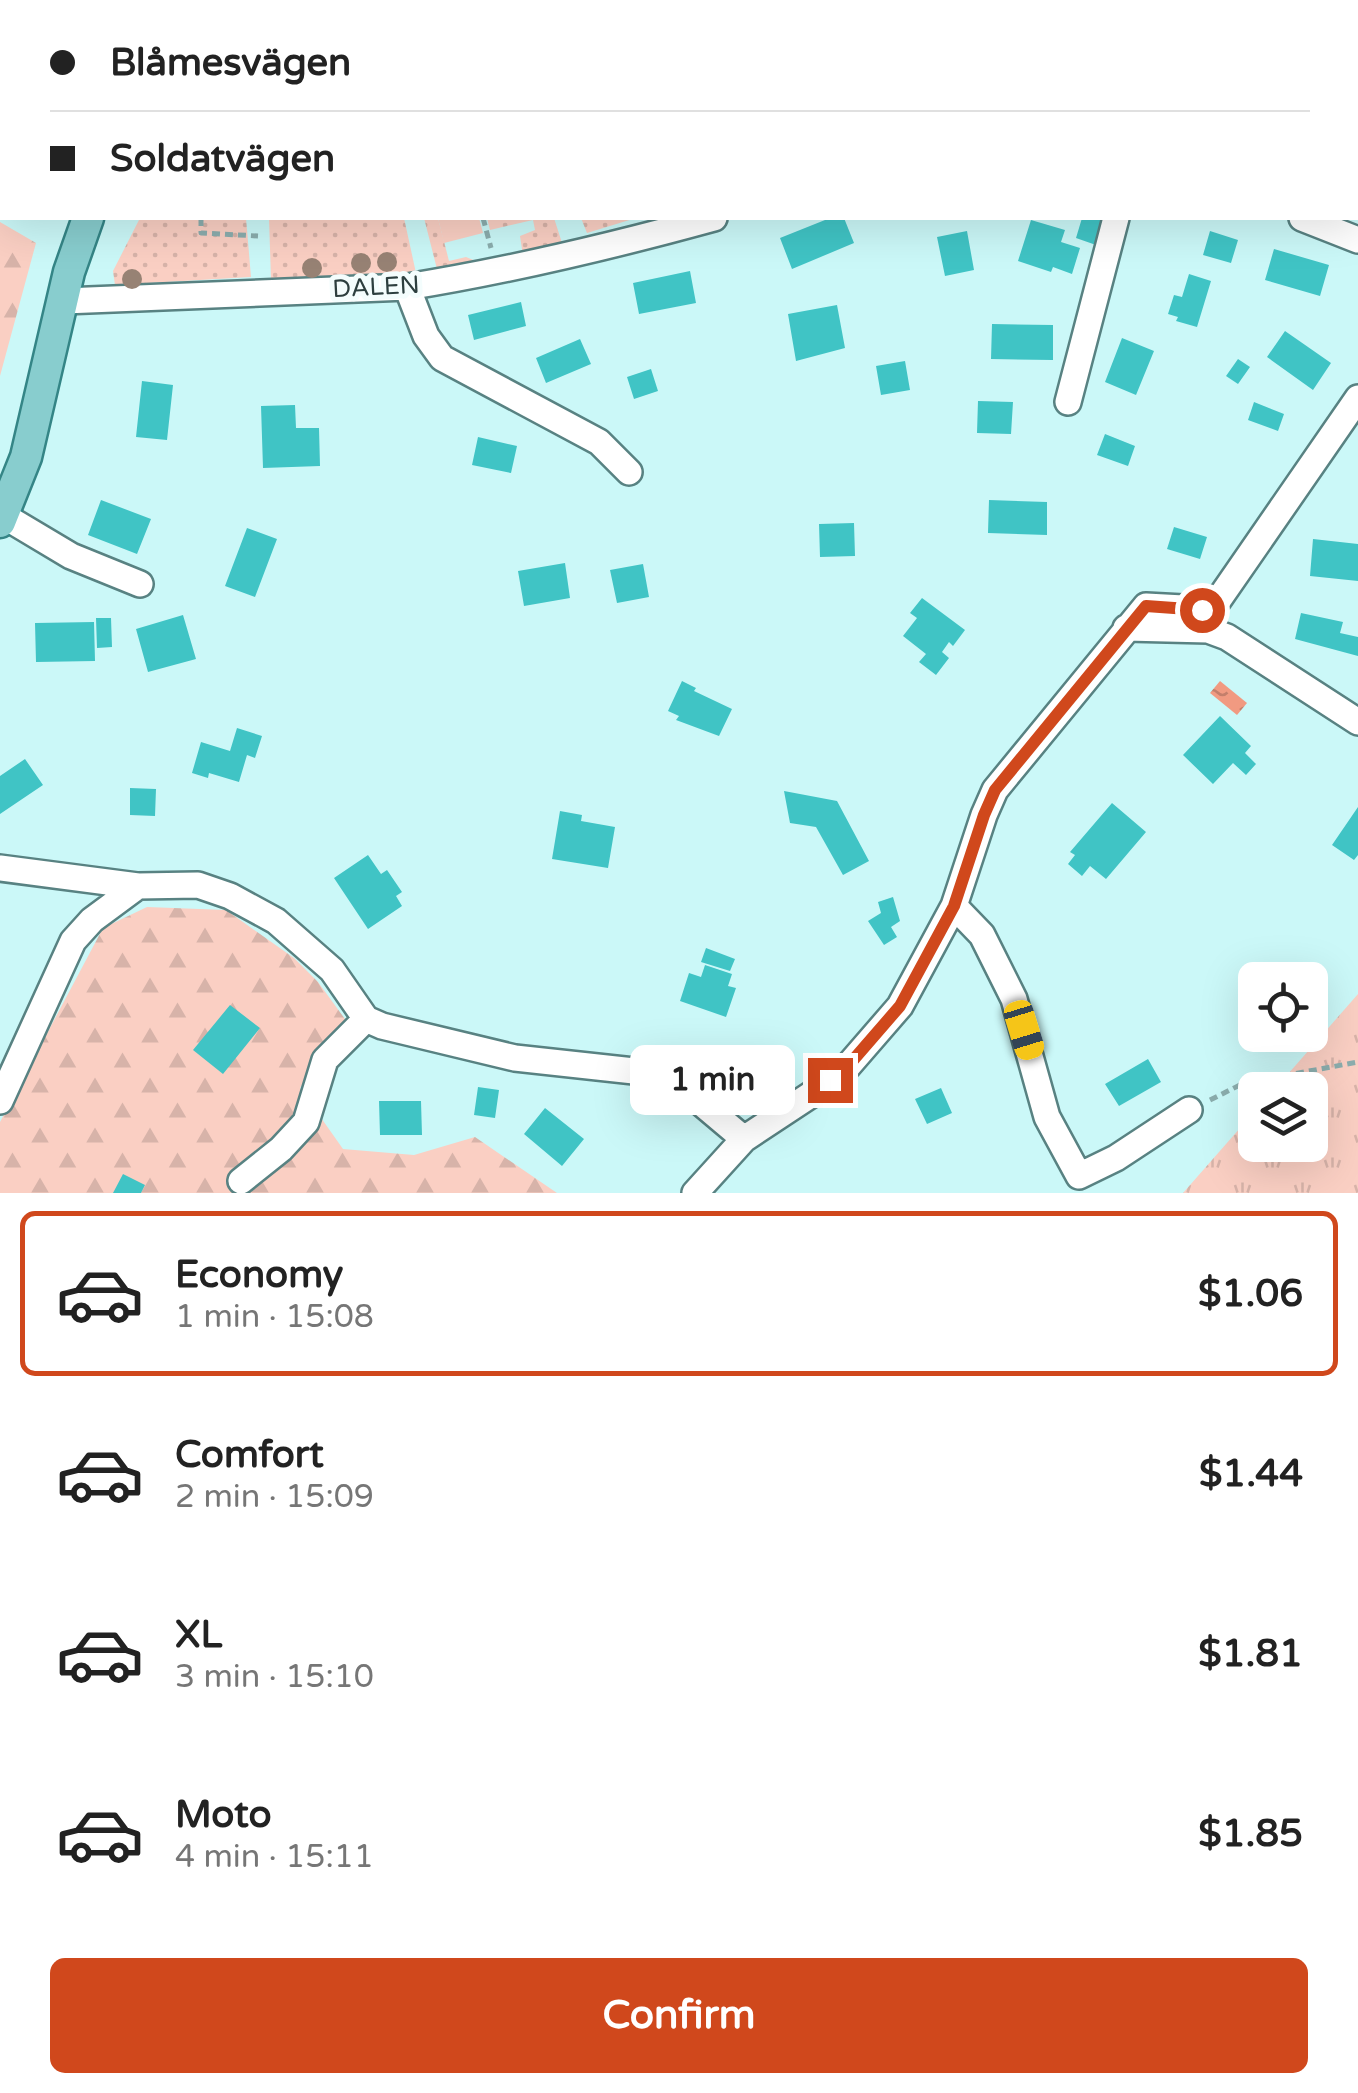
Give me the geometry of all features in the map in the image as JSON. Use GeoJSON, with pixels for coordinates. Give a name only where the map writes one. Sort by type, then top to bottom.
{"type":"FeatureCollection","features":[{"type":"Feature","properties":{"kind":"main road"},"geometry":{"type":"LineString","coordinates":[[2,519],[26,457],[69,272],[87,220]]}},
{"type":"Feature","properties":{"kind":"street"},"geometry":{"type":"LineString","coordinates":[[1068,402],[1115,220]]}},
{"type":"Feature","properties":{"kind":"street"},"geometry":{"type":"LineString","coordinates":[[1307,220],[1358,240]]}},
{"type":"Feature","properties":{"kind":"street","name":"DALEN"},"geometry":{"type":"LineString","coordinates":[[64,301],[407,287],[531,266],[680,222]]}},
{"type":"Feature","properties":{"kind":"street"},"geometry":{"type":"LineString","coordinates":[[407,287],[426,336],[442,358],[600,442],[629,472]]}},
{"type":"Feature","properties":{"kind":"street"},"geometry":{"type":"LineString","coordinates":[[695,1193],[744,1139],[848,1066],[900,1006],[954,906],[995,790],[1146,606],[1202,610],[1217,602],[1358,398]]}},
{"type":"Feature","properties":{"kind":"street"},"geometry":{"type":"LineString","coordinates":[[2,519],[72,556],[140,584]]}},
{"type":"Feature","properties":{"kind":"street"},"geometry":{"type":"LineString","coordinates":[[1126,628],[1218,633],[1358,722]]}},
{"type":"Feature","properties":{"kind":"street"},"geometry":{"type":"LineString","coordinates":[[0,868],[138,886],[198,885],[276,921],[332,970],[366,1019],[480,1051],[634,1070],[687,1091],[744,1139]]}},
{"type":"Feature","properties":{"kind":"street"},"geometry":{"type":"LineString","coordinates":[[0,1101],[74,941],[92,920],[138,886]]}},
{"type":"Feature","properties":{"kind":"street"},"geometry":{"type":"LineString","coordinates":[[954,906],[982,935],[1014,999],[1047,1117],[1079,1176],[1116,1158],[1189,1110]]}},
{"type":"Feature","properties":{"kind":"street"},"geometry":{"type":"LineString","coordinates":[[241,1181],[281,1149],[306,1122],[325,1060],[366,1019]]}},
{"type":"Feature","properties":{"kind":"path"},"geometry":{"type":"LineString","coordinates":[[201,220],[200,234],[258,236]]}},
{"type":"Feature","properties":{"kind":"path"},"geometry":{"type":"LineString","coordinates":[[484,220],[491,248]]}},
{"type":"Feature","properties":{"kind":"path"},"geometry":{"type":"LineString","coordinates":[[1189,1110],[1244,1083],[1358,1062]]}},
{"type":"Feature","properties":{"kind":"green space"},"geometry":{"type":"Polygon","coordinates":[[[139,220],[246,220],[251,277],[115,285],[113,271],[139,220]]]}},
{"type":"Feature","properties":{"kind":"green space"},"geometry":{"type":"Polygon","coordinates":[[[269,220],[404,220],[416,273],[271,280],[269,220]]]}},
{"type":"Feature","properties":{"kind":"green space"},"geometry":{"type":"Polygon","coordinates":[[[425,220],[439,220],[449,261],[466,257],[483,264],[438,273],[425,220]]]}},
{"type":"Feature","properties":{"kind":"green space"},"geometry":{"type":"Polygon","coordinates":[[[438,220],[480,220],[483,233],[444,243],[438,220]]]}},
{"type":"Feature","properties":{"kind":"green space"},"geometry":{"type":"Polygon","coordinates":[[[488,220],[533,220],[490,230],[488,220]]]}},
{"type":"Feature","properties":{"kind":"green space"},"geometry":{"type":"Polygon","coordinates":[[[533,220],[555,220],[563,246],[523,256],[520,236],[535,230],[533,220]]]}},
{"type":"Feature","properties":{"kind":"green space"},"geometry":{"type":"Polygon","coordinates":[[[582,220],[629,220],[587,233],[582,220]]]}},
{"type":"Feature","properties":{"kind":"green space"},"geometry":{"type":"Polygon","coordinates":[[[0,222],[36,243],[0,376],[0,222]]]}},
{"type":"Feature","properties":{"kind":"green space"},"geometry":{"type":"Polygon","coordinates":[[[147,907],[226,910],[294,958],[318,982],[345,1019],[300,1088],[343,1149],[414,1155],[475,1137],[557,1193],[0,1193],[0,1122],[103,928],[147,907]]]}},
{"type":"Feature","properties":{"kind":"green space"},"geometry":{"type":"Polygon","coordinates":[[[1358,994],[1358,1193],[1183,1193],[1238,1130],[1238,1162],[1328,1162],[1328,1072],[1290,1072],[1307,1052],[1328,1052],[1328,1028],[1358,994]]]}},
{"type":"Feature","properties":{"kind":"water"},"geometry":{"type":"Polygon","coordinates":[[[1220,681],[1247,703],[1237,715],[1210,693],[1220,681]]]}},
{"type":"Feature","properties":{"kind":"building"},"geometry":{"type":"Polygon","coordinates":[[[825,220],[845,220],[854,243],[792,269],[780,238],[825,220]]]}},
{"type":"Feature","properties":{"kind":"building"},"geometry":{"type":"Polygon","coordinates":[[[1031,220],[1065,230],[1061,242],[1080,248],[1072,274],[1018,261],[1031,220]]]}},
{"type":"Feature","properties":{"kind":"building"},"geometry":{"type":"Polygon","coordinates":[[[1081,220],[1103,220],[1096,245],[1076,238],[1081,220]]]}},
{"type":"Feature","properties":{"kind":"building"},"geometry":{"type":"Polygon","coordinates":[[[967,231],[974,270],[945,276],[937,237],[967,231]]]}},
{"type":"Feature","properties":{"kind":"building"},"geometry":{"type":"Polygon","coordinates":[[[1210,231],[1238,240],[1231,263],[1203,255],[1210,231]]]}},
{"type":"Feature","properties":{"kind":"building"},"geometry":{"type":"Polygon","coordinates":[[[1274,249],[1329,265],[1320,296],[1265,280],[1274,249]]]}},
{"type":"Feature","properties":{"kind":"building"},"geometry":{"type":"Polygon","coordinates":[[[690,271],[696,303],[639,314],[633,283],[690,271]]]}},
{"type":"Feature","properties":{"kind":"building"},"geometry":{"type":"Polygon","coordinates":[[[1189,274],[1211,281],[1197,327],[1176,321],[1178,317],[1168,314],[1174,295],[1182,297],[1189,274]]]}},
{"type":"Feature","properties":{"kind":"building"},"geometry":{"type":"Polygon","coordinates":[[[521,302],[526,326],[474,340],[468,315],[521,302]]]}},
{"type":"Feature","properties":{"kind":"building"},"geometry":{"type":"Polygon","coordinates":[[[837,305],[845,348],[796,361],[788,314],[837,305]]]}},
{"type":"Feature","properties":{"kind":"building"},"geometry":{"type":"Polygon","coordinates":[[[992,324],[1053,325],[1053,360],[991,359],[992,324]]]}},
{"type":"Feature","properties":{"kind":"building"},"geometry":{"type":"Polygon","coordinates":[[[1285,331],[1331,363],[1313,390],[1267,357],[1285,331]]]}},
{"type":"Feature","properties":{"kind":"building"},"geometry":{"type":"Polygon","coordinates":[[[1122,338],[1154,351],[1136,395],[1105,382],[1122,338]]]}},
{"type":"Feature","properties":{"kind":"building"},"geometry":{"type":"Polygon","coordinates":[[[580,339],[591,364],[546,383],[536,358],[580,339]]]}},
{"type":"Feature","properties":{"kind":"building"},"geometry":{"type":"Polygon","coordinates":[[[1238,359],[1250,367],[1238,384],[1226,376],[1238,359]]]}},
{"type":"Feature","properties":{"kind":"building"},"geometry":{"type":"Polygon","coordinates":[[[905,361],[910,390],[881,395],[876,366],[905,361]]]}},
{"type":"Feature","properties":{"kind":"building"},"geometry":{"type":"Polygon","coordinates":[[[651,369],[658,391],[634,399],[627,377],[651,369]]]}},
{"type":"Feature","properties":{"kind":"building"},"geometry":{"type":"Polygon","coordinates":[[[142,381],[173,385],[167,440],[136,437],[142,381]]]}},
{"type":"Feature","properties":{"kind":"building"},"geometry":{"type":"Polygon","coordinates":[[[978,401],[1013,402],[1011,434],[977,433],[978,401]]]}},
{"type":"Feature","properties":{"kind":"building"},"geometry":{"type":"Polygon","coordinates":[[[1254,402],[1284,414],[1278,431],[1248,420],[1254,402]]]}},
{"type":"Feature","properties":{"kind":"building"},"geometry":{"type":"Polygon","coordinates":[[[295,405],[296,428],[319,428],[320,466],[263,468],[261,406],[295,405]]]}},
{"type":"Feature","properties":{"kind":"building"},"geometry":{"type":"Polygon","coordinates":[[[1105,434],[1135,446],[1128,466],[1097,455],[1105,434]]]}},
{"type":"Feature","properties":{"kind":"building"},"geometry":{"type":"Polygon","coordinates":[[[478,437],[517,446],[511,473],[472,465],[478,437]]]}},
{"type":"Feature","properties":{"kind":"building"},"geometry":{"type":"Polygon","coordinates":[[[101,500],[151,519],[137,554],[88,535],[101,500]]]}},
{"type":"Feature","properties":{"kind":"building"},"geometry":{"type":"Polygon","coordinates":[[[989,500],[1047,502],[1047,535],[988,533],[989,500]]]}},
{"type":"Feature","properties":{"kind":"building"},"geometry":{"type":"Polygon","coordinates":[[[854,523],[855,556],[820,557],[819,524],[854,523]]]}},
{"type":"Feature","properties":{"kind":"building"},"geometry":{"type":"Polygon","coordinates":[[[1174,527],[1207,537],[1200,559],[1167,549],[1174,527]]]}},
{"type":"Feature","properties":{"kind":"building"},"geometry":{"type":"Polygon","coordinates":[[[247,528],[277,539],[255,597],[225,586],[247,528]]]}},
{"type":"Feature","properties":{"kind":"building"},"geometry":{"type":"Polygon","coordinates":[[[1313,539],[1358,544],[1358,581],[1310,576],[1313,539]]]}},
{"type":"Feature","properties":{"kind":"building"},"geometry":{"type":"Polygon","coordinates":[[[565,563],[570,598],[524,606],[518,571],[565,563]]]}},
{"type":"Feature","properties":{"kind":"building"},"geometry":{"type":"Polygon","coordinates":[[[643,564],[649,597],[617,603],[610,570],[643,564]]]}},
{"type":"Feature","properties":{"kind":"building"},"geometry":{"type":"Polygon","coordinates":[[[922,598],[965,630],[953,646],[949,642],[942,652],[949,658],[936,675],[919,662],[926,654],[903,636],[917,618],[910,613],[922,598]]]}},
{"type":"Feature","properties":{"kind":"building"},"geometry":{"type":"Polygon","coordinates":[[[1301,613],[1343,622],[1340,633],[1358,637],[1358,656],[1295,639],[1301,613]]]}},
{"type":"Feature","properties":{"kind":"building"},"geometry":{"type":"Polygon","coordinates":[[[183,615],[196,659],[148,672],[136,629],[183,615]]]}},
{"type":"Feature","properties":{"kind":"building"},"geometry":{"type":"Polygon","coordinates":[[[96,618],[111,618],[112,647],[97,648],[96,618]]]}},
{"type":"Feature","properties":{"kind":"building"},"geometry":{"type":"Polygon","coordinates":[[[94,622],[95,661],[36,662],[35,623],[94,622]]]}},
{"type":"Feature","properties":{"kind":"building"},"geometry":{"type":"Polygon","coordinates":[[[682,681],[732,709],[719,736],[676,720],[679,716],[668,711],[682,681]]]}},
{"type":"Feature","properties":{"kind":"building"},"geometry":{"type":"Polygon","coordinates":[[[1220,716],[1251,746],[1245,753],[1256,764],[1246,775],[1233,763],[1213,784],[1183,755],[1220,716]]]}},
{"type":"Feature","properties":{"kind":"building"},"geometry":{"type":"Polygon","coordinates":[[[237,728],[262,736],[255,758],[247,755],[239,782],[209,773],[208,778],[192,773],[201,742],[230,751],[237,728]]]}},
{"type":"Feature","properties":{"kind":"building"},"geometry":{"type":"Polygon","coordinates":[[[25,759],[43,785],[0,814],[0,776],[25,759]]]}},
{"type":"Feature","properties":{"kind":"building"},"geometry":{"type":"Polygon","coordinates":[[[130,788],[156,789],[155,816],[130,815],[130,788]]]}},
{"type":"Feature","properties":{"kind":"building"},"geometry":{"type":"Polygon","coordinates":[[[784,791],[837,801],[869,861],[843,875],[816,827],[790,823],[784,791]]]}},
{"type":"Feature","properties":{"kind":"building"},"geometry":{"type":"Polygon","coordinates":[[[1112,803],[1146,832],[1106,879],[1090,866],[1082,876],[1068,864],[1075,855],[1070,852],[1112,803]]]}},
{"type":"Feature","properties":{"kind":"building"},"geometry":{"type":"Polygon","coordinates":[[[1358,807],[1358,855],[1354,860],[1332,845],[1358,807]]]}},
{"type":"Feature","properties":{"kind":"building"},"geometry":{"type":"Polygon","coordinates":[[[560,811],[582,815],[581,821],[615,827],[608,868],[552,859],[560,811]]]}},
{"type":"Feature","properties":{"kind":"building"},"geometry":{"type":"Polygon","coordinates":[[[368,855],[381,874],[387,870],[402,892],[396,896],[402,906],[368,929],[334,878],[368,855]]]}},
{"type":"Feature","properties":{"kind":"building"},"geometry":{"type":"Polygon","coordinates":[[[893,897],[900,921],[891,927],[897,937],[884,945],[868,921],[881,913],[878,902],[893,897]]]}},
{"type":"Feature","properties":{"kind":"building"},"geometry":{"type":"Polygon","coordinates":[[[706,948],[735,959],[730,971],[701,962],[706,948]]]}},
{"type":"Feature","properties":{"kind":"building"},"geometry":{"type":"Polygon","coordinates":[[[705,965],[732,974],[728,986],[736,988],[726,1017],[680,1001],[689,973],[701,977],[705,965]]]}},
{"type":"Feature","properties":{"kind":"building"},"geometry":{"type":"Polygon","coordinates":[[[230,1005],[260,1028],[223,1074],[193,1050],[230,1005]]]}},
{"type":"Feature","properties":{"kind":"building"},"geometry":{"type":"Polygon","coordinates":[[[1148,1059],[1161,1082],[1119,1106],[1105,1084],[1148,1059]]]}},
{"type":"Feature","properties":{"kind":"building"},"geometry":{"type":"Polygon","coordinates":[[[478,1087],[499,1090],[495,1118],[474,1115],[478,1087]]]}},
{"type":"Feature","properties":{"kind":"building"},"geometry":{"type":"Polygon","coordinates":[[[941,1088],[952,1113],[927,1124],[915,1099],[941,1088]]]}},
{"type":"Feature","properties":{"kind":"building"},"geometry":{"type":"Polygon","coordinates":[[[379,1101],[421,1101],[422,1135],[380,1135],[379,1101]]]}},
{"type":"Feature","properties":{"kind":"building"},"geometry":{"type":"Polygon","coordinates":[[[545,1108],[584,1139],[562,1166],[524,1134],[545,1108]]]}},
{"type":"Feature","properties":{"kind":"building"},"geometry":{"type":"Polygon","coordinates":[[[123,1174],[145,1185],[141,1193],[113,1193],[123,1174]]]}},
{"type":"Feature","properties":{"kind":"route"},"geometry":{"type":"LineString","coordinates":[[830,1080],[848,1066],[900,1006],[954,906],[984,815],[1011,767],[1146,606],[1202,610]]}}]}
